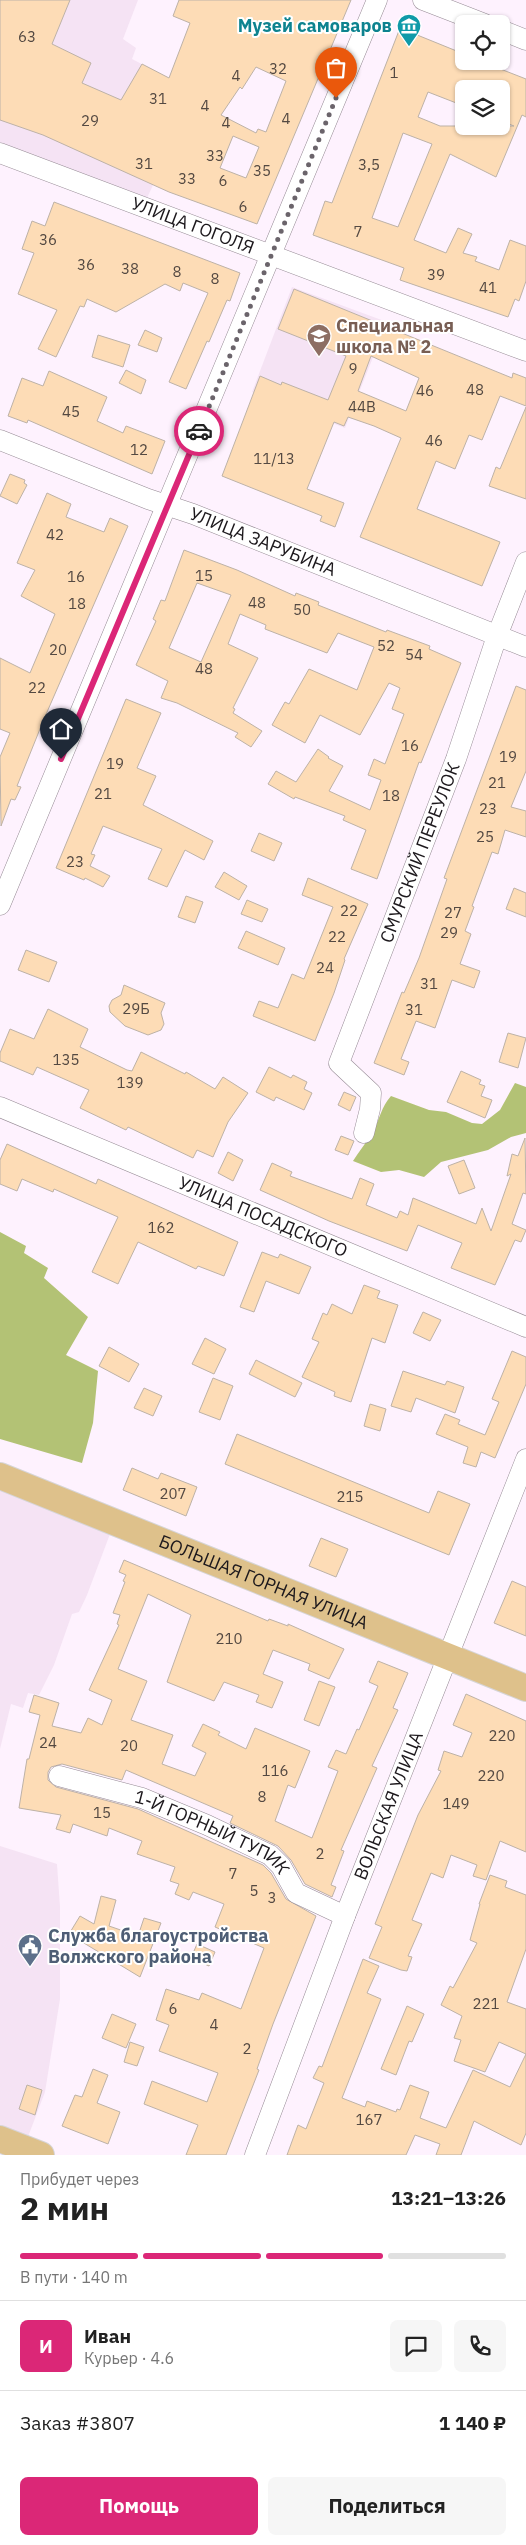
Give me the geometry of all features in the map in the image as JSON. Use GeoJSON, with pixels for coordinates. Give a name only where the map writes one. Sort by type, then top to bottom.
{"type":"FeatureCollection","features":[{"type":"Feature","properties":{"kind":"main road","name":"БОЛЬШАЯ ГОРНАЯ УЛИЦА"},"geometry":{"type":"LineString","coordinates":[[0,1476],[526,1688]]}},
{"type":"Feature","properties":{"kind":"main road"},"geometry":{"type":"LineString","coordinates":[[0,2138],[41,2155]]}},
{"type":"Feature","properties":{"kind":"street"},"geometry":{"type":"LineString","coordinates":[[0,905],[377,0]]}},
{"type":"Feature","properties":{"kind":"street"},"geometry":{"type":"LineString","coordinates":[[423,0],[462,15]]}},
{"type":"Feature","properties":{"kind":"street"},"geometry":{"type":"LineString","coordinates":[[510,34],[526,40]]}},
{"type":"Feature","properties":{"kind":"street","name":"УЛИЦА ГОГОЛЯ"},"geometry":{"type":"LineString","coordinates":[[0,153],[526,351]]}},
{"type":"Feature","properties":{"kind":"street","name":"УЛИЦА ЗАРУБИНА"},"geometry":{"type":"LineString","coordinates":[[0,440],[526,648]]}},
{"type":"Feature","properties":{"kind":"street","name":"СМУРСКИЙ ПЕРЕУЛОК"},"geometry":{"type":"LineString","coordinates":[[364,1133],[370,1109],[371,1093],[340,1063],[456,758],[497,636],[526,562]]}},
{"type":"Feature","properties":{"kind":"street","name":"УЛИЦА ПОСАДСКОГО"},"geometry":{"type":"LineString","coordinates":[[0,1107],[526,1327]]}},
{"type":"Feature","properties":{"kind":"street","name":"ВОЛЬСКАЯ УЛИЦА"},"geometry":{"type":"LineString","coordinates":[[255,2155],[345,1916],[526,1459]]}},
{"type":"Feature","properties":{"kind":"street","name":"1-Й ГОРНЫЙ ТУПИК"},"geometry":{"type":"LineString","coordinates":[[59,1776],[142,1798],[207,1825],[270,1855],[281,1866],[296,1893],[345,1916]]}},
{"type":"Feature","properties":{"kind":"shaded area"},"geometry":{"type":"Polygon","coordinates":[[[0,0],[138,0],[123,39],[136,48],[132,59],[169,78],[186,35],[185,117],[146,200],[0,142],[0,0]]]}},
{"type":"Feature","properties":{"kind":"shaded area","name":"Специальная школа № 2"},"geometry":{"type":"Polygon","coordinates":[[[292,287],[387,322],[345,428],[252,392],[292,287]]]}},
{"type":"Feature","properties":{"kind":"shaded area"},"geometry":{"type":"Polygon","coordinates":[[[0,1490],[110,1534],[87,1595],[79,1612],[72,1614],[54,1665],[39,1695],[28,1693],[23,1708],[11,1704],[0,1749],[0,1490]]]}},
{"type":"Feature","properties":{"kind":"shaded area","name":"Служба благоустройства Волжского района"},"geometry":{"type":"Polygon","coordinates":[[[0,1846],[57,1864],[60,1907],[60,1999],[45,2092],[26,2142],[0,2131],[0,1846]]]}},
{"type":"Feature","properties":{"kind":"green space"},"geometry":{"type":"Polygon","coordinates":[[[515,1083],[526,1087],[526,1133],[511,1137],[488,1150],[441,1162],[424,1177],[399,1170],[381,1172],[353,1161],[371,1135],[385,1104],[391,1096],[429,1110],[446,1112],[472,1123],[482,1124],[500,1110],[515,1083]]]}},
{"type":"Feature","properties":{"kind":"green space"},"geometry":{"type":"Polygon","coordinates":[[[0,1232],[26,1246],[24,1253],[48,1268],[44,1278],[88,1317],[66,1355],[98,1371],[93,1423],[82,1463],[0,1439],[0,1232]]]}},
{"type":"Feature","properties":{"kind":"building"},"geometry":{"type":"Polygon","coordinates":[[[0,0],[70,0],[52,44],[91,63],[82,83],[121,100],[142,64],[169,78],[190,23],[173,16],[179,0],[351,0],[257,224],[169,192],[43,135],[0,120],[0,0]],[[256,67],[242,89],[240,87],[221,115],[256,133],[258,129],[266,132],[286,81],[256,67]],[[233,136],[220,168],[246,178],[259,147],[233,136]]]}},
{"type":"Feature","properties":{"kind":"building"},"geometry":{"type":"Polygon","coordinates":[[[400,28],[455,50],[455,70],[503,70],[526,79],[526,117],[522,115],[496,177],[450,154],[414,240],[446,253],[458,228],[472,234],[463,253],[477,257],[475,261],[499,270],[510,240],[526,246],[526,281],[519,301],[515,299],[508,317],[400,280],[404,268],[313,235],[325,201],[332,203],[400,28]],[[403,133],[372,218],[398,227],[432,144],[403,133]]]}},
{"type":"Feature","properties":{"kind":"building"},"geometry":{"type":"Polygon","coordinates":[[[54,202],[240,273],[230,301],[227,300],[186,389],[169,382],[208,293],[183,283],[180,291],[165,284],[116,312],[87,299],[84,307],[80,306],[56,357],[38,349],[57,310],[18,294],[34,253],[22,249],[32,221],[45,226],[54,202]]]}},
{"type":"Feature","properties":{"kind":"building"},"geometry":{"type":"Polygon","coordinates":[[[294,289],[512,378],[513,373],[526,378],[526,406],[500,396],[482,440],[469,435],[455,469],[436,461],[417,509],[500,542],[482,586],[360,537],[401,438],[374,426],[348,417],[344,426],[334,422],[307,489],[344,503],[335,527],[320,521],[322,516],[222,476],[260,376],[281,385],[282,382],[328,400],[346,356],[278,329],[294,289]],[[371,356],[358,391],[406,411],[419,378],[371,356]]]}},
{"type":"Feature","properties":{"kind":"building"},"geometry":{"type":"Polygon","coordinates":[[[145,330],[162,338],[157,352],[138,345],[145,330]]]}},
{"type":"Feature","properties":{"kind":"building"},"geometry":{"type":"Polygon","coordinates":[[[98,335],[130,345],[123,367],[92,357],[98,335]]]}},
{"type":"Feature","properties":{"kind":"building"},"geometry":{"type":"Polygon","coordinates":[[[126,370],[146,380],[141,394],[119,383],[126,370]]]}},
{"type":"Feature","properties":{"kind":"building"},"geometry":{"type":"Polygon","coordinates":[[[49,371],[107,397],[97,421],[123,433],[126,426],[165,441],[152,474],[28,420],[27,423],[8,416],[22,378],[43,386],[49,371]]]}},
{"type":"Feature","properties":{"kind":"building"},"geometry":{"type":"Polygon","coordinates":[[[526,407],[526,499],[489,486],[496,467],[500,469],[526,407]]]}},
{"type":"Feature","properties":{"kind":"building"},"geometry":{"type":"Polygon","coordinates":[[[10,474],[25,480],[24,483],[27,485],[17,504],[0,496],[10,474]]]}},
{"type":"Feature","properties":{"kind":"building"},"geometry":{"type":"Polygon","coordinates":[[[47,493],[71,504],[66,517],[104,532],[110,518],[128,526],[44,719],[17,786],[21,787],[15,800],[11,799],[1,826],[0,757],[10,733],[0,729],[0,658],[30,673],[55,614],[21,596],[35,570],[17,563],[47,493]]]}},
{"type":"Feature","properties":{"kind":"building"},"geometry":{"type":"Polygon","coordinates":[[[184,550],[237,570],[295,596],[296,593],[319,602],[318,605],[386,632],[387,630],[430,646],[429,649],[461,663],[421,763],[419,762],[377,879],[351,869],[366,830],[343,820],[345,816],[295,797],[294,799],[268,784],[276,771],[296,782],[318,749],[328,758],[343,766],[329,791],[370,810],[381,780],[368,775],[374,759],[385,764],[404,714],[392,709],[400,688],[389,683],[360,735],[320,715],[305,743],[272,725],[285,702],[289,704],[309,669],[357,690],[374,647],[338,633],[327,653],[265,629],[266,625],[240,614],[228,644],[258,658],[233,708],[235,709],[233,713],[262,731],[251,747],[235,737],[238,733],[177,703],[161,698],[168,681],[136,665],[156,621],[153,619],[161,600],[165,601],[184,550]],[[197,583],[169,648],[201,662],[231,595],[197,583]]]}},
{"type":"Feature","properties":{"kind":"building"},"geometry":{"type":"Polygon","coordinates":[[[516,686],[526,690],[526,771],[511,807],[526,811],[526,837],[505,830],[498,854],[492,852],[472,906],[474,907],[465,931],[471,934],[460,964],[480,971],[474,988],[452,980],[435,1028],[416,1021],[401,1059],[409,1062],[404,1075],[374,1063],[402,992],[404,993],[419,958],[447,879],[444,878],[516,686]]]}},
{"type":"Feature","properties":{"kind":"building"},"geometry":{"type":"Polygon","coordinates":[[[126,699],[161,713],[137,768],[156,776],[143,805],[213,841],[204,860],[185,850],[167,887],[148,879],[162,849],[103,826],[91,854],[95,855],[90,866],[110,876],[103,887],[85,878],[84,880],[56,868],[126,699]]]}},
{"type":"Feature","properties":{"kind":"building"},"geometry":{"type":"Polygon","coordinates":[[[259,833],[282,843],[274,861],[251,851],[259,833]]]}},
{"type":"Feature","properties":{"kind":"building"},"geometry":{"type":"Polygon","coordinates":[[[224,872],[247,886],[239,900],[215,887],[224,872]]]}},
{"type":"Feature","properties":{"kind":"building"},"geometry":{"type":"Polygon","coordinates":[[[308,878],[368,904],[344,959],[334,993],[315,1041],[253,1016],[259,1001],[278,1008],[292,974],[304,979],[333,907],[302,895],[308,878]]]}},
{"type":"Feature","properties":{"kind":"building"},"geometry":{"type":"Polygon","coordinates":[[[514,888],[526,893],[526,917],[506,909],[514,888]]]}},
{"type":"Feature","properties":{"kind":"building"},"geometry":{"type":"Polygon","coordinates":[[[186,896],[203,902],[195,923],[178,917],[186,896]]]}},
{"type":"Feature","properties":{"kind":"building"},"geometry":{"type":"Polygon","coordinates":[[[247,900],[268,909],[262,922],[241,914],[247,900]]]}},
{"type":"Feature","properties":{"kind":"building"},"geometry":{"type":"Polygon","coordinates":[[[246,931],[285,948],[278,965],[238,948],[246,931]]]}},
{"type":"Feature","properties":{"kind":"building"},"geometry":{"type":"Polygon","coordinates":[[[26,950],[57,962],[49,982],[18,970],[26,950]]]}},
{"type":"Feature","properties":{"kind":"building"},"geometry":{"type":"Polygon","coordinates":[[[124,985],[165,1003],[161,1013],[164,1024],[161,1030],[148,1035],[125,1026],[110,1012],[109,1006],[112,1000],[121,995],[124,985]]]}},
{"type":"Feature","properties":{"kind":"building"},"geometry":{"type":"Polygon","coordinates":[[[48,1009],[88,1029],[80,1047],[127,1070],[132,1071],[141,1052],[185,1074],[186,1072],[215,1089],[223,1077],[248,1093],[228,1122],[213,1157],[197,1150],[193,1158],[128,1127],[126,1130],[80,1108],[89,1090],[37,1067],[33,1075],[0,1061],[0,1053],[10,1029],[34,1039],[48,1009]]]}},
{"type":"Feature","properties":{"kind":"building"},"geometry":{"type":"Polygon","coordinates":[[[508,1033],[526,1038],[518,1068],[499,1062],[508,1033]]]}},
{"type":"Feature","properties":{"kind":"building"},"geometry":{"type":"Polygon","coordinates":[[[269,1067],[291,1078],[293,1075],[307,1082],[304,1089],[312,1093],[304,1110],[276,1097],[274,1101],[256,1092],[269,1067]]]}},
{"type":"Feature","properties":{"kind":"building"},"geometry":{"type":"Polygon","coordinates":[[[461,1071],[481,1080],[479,1084],[485,1086],[481,1096],[492,1100],[485,1118],[447,1102],[461,1071]]]}},
{"type":"Feature","properties":{"kind":"building"},"geometry":{"type":"Polygon","coordinates":[[[344,1092],[356,1097],[350,1111],[338,1105],[344,1092]]]}},
{"type":"Feature","properties":{"kind":"building"},"geometry":{"type":"Polygon","coordinates":[[[341,1136],[354,1141],[348,1155],[335,1150],[341,1136]]]}},
{"type":"Feature","properties":{"kind":"building"},"geometry":{"type":"Polygon","coordinates":[[[525,1138],[526,1194],[523,1193],[512,1224],[526,1230],[521,1242],[515,1240],[495,1285],[451,1268],[462,1243],[418,1225],[407,1251],[329,1221],[260,1190],[272,1163],[292,1172],[290,1176],[352,1199],[360,1178],[374,1184],[366,1205],[397,1218],[400,1211],[408,1215],[413,1198],[476,1224],[482,1208],[491,1231],[511,1174],[507,1176],[512,1154],[518,1156],[525,1138]]]}},
{"type":"Feature","properties":{"kind":"building"},"geometry":{"type":"Polygon","coordinates":[[[7,1144],[96,1184],[98,1179],[238,1242],[224,1276],[198,1266],[196,1269],[138,1242],[118,1284],[92,1272],[118,1217],[54,1189],[53,1192],[22,1179],[17,1191],[0,1184],[0,1160],[7,1144]]]}},
{"type":"Feature","properties":{"kind":"building"},"geometry":{"type":"Polygon","coordinates":[[[228,1152],[243,1160],[233,1181],[218,1173],[228,1152]]]}},
{"type":"Feature","properties":{"kind":"building"},"geometry":{"type":"Polygon","coordinates":[[[464,1160],[475,1188],[459,1194],[448,1166],[464,1160]]]}},
{"type":"Feature","properties":{"kind":"building"},"geometry":{"type":"Polygon","coordinates":[[[262,1252],[278,1258],[280,1254],[311,1267],[299,1294],[266,1281],[254,1312],[240,1307],[262,1252]]]}},
{"type":"Feature","properties":{"kind":"building"},"geometry":{"type":"Polygon","coordinates":[[[364,1285],[380,1291],[377,1298],[398,1305],[385,1343],[372,1338],[351,1402],[334,1396],[335,1392],[302,1377],[319,1342],[312,1339],[323,1313],[327,1315],[332,1304],[352,1314],[364,1285]]]}},
{"type":"Feature","properties":{"kind":"building"},"geometry":{"type":"Polygon","coordinates":[[[423,1312],[441,1320],[430,1341],[413,1333],[423,1312]]]}},
{"type":"Feature","properties":{"kind":"building"},"geometry":{"type":"Polygon","coordinates":[[[205,1338],[226,1349],[214,1374],[192,1364],[205,1338]]]}},
{"type":"Feature","properties":{"kind":"building"},"geometry":{"type":"Polygon","coordinates":[[[109,1347],[139,1364],[129,1382],[99,1366],[109,1347]]]}},
{"type":"Feature","properties":{"kind":"building"},"geometry":{"type":"Polygon","coordinates":[[[512,1351],[526,1357],[526,1384],[495,1458],[481,1452],[476,1467],[463,1463],[468,1447],[436,1434],[445,1414],[460,1420],[458,1424],[485,1435],[499,1402],[492,1399],[512,1351]]]}},
{"type":"Feature","properties":{"kind":"building"},"geometry":{"type":"Polygon","coordinates":[[[256,1360],[302,1383],[295,1397],[249,1374],[256,1360]]]}},
{"type":"Feature","properties":{"kind":"building"},"geometry":{"type":"Polygon","coordinates":[[[403,1371],[445,1385],[447,1381],[464,1387],[455,1413],[416,1398],[411,1412],[391,1406],[403,1371]]]}},
{"type":"Feature","properties":{"kind":"building"},"geometry":{"type":"Polygon","coordinates":[[[213,1378],[233,1386],[220,1420],[199,1412],[213,1378]]]}},
{"type":"Feature","properties":{"kind":"building"},"geometry":{"type":"Polygon","coordinates":[[[144,1388],[162,1396],[153,1416],[134,1408],[144,1388]]]}},
{"type":"Feature","properties":{"kind":"building"},"geometry":{"type":"Polygon","coordinates":[[[370,1404],[386,1409],[380,1431],[364,1426],[370,1404]]]}},
{"type":"Feature","properties":{"kind":"building"},"geometry":{"type":"Polygon","coordinates":[[[237,1434],[429,1513],[438,1491],[470,1504],[449,1555],[225,1464],[237,1434]]]}},
{"type":"Feature","properties":{"kind":"building"},"geometry":{"type":"Polygon","coordinates":[[[132,1468],[158,1479],[161,1473],[197,1487],[186,1516],[123,1490],[132,1468]]]}},
{"type":"Feature","properties":{"kind":"building"},"geometry":{"type":"Polygon","coordinates":[[[321,1538],[348,1549],[336,1577],[309,1566],[321,1538]]]}},
{"type":"Feature","properties":{"kind":"building"},"geometry":{"type":"Polygon","coordinates":[[[124,1560],[268,1621],[269,1619],[288,1626],[288,1624],[344,1649],[329,1679],[308,1670],[310,1664],[273,1650],[263,1674],[283,1682],[272,1708],[256,1702],[259,1695],[224,1682],[214,1701],[167,1682],[191,1615],[148,1594],[118,1669],[147,1681],[131,1720],[173,1735],[162,1764],[195,1776],[206,1753],[192,1746],[203,1724],[220,1732],[218,1735],[246,1749],[255,1728],[310,1751],[295,1788],[288,1785],[275,1821],[312,1838],[338,1771],[328,1767],[336,1750],[346,1754],[357,1729],[359,1730],[378,1686],[369,1682],[378,1661],[408,1673],[393,1708],[398,1710],[372,1766],[377,1768],[341,1850],[344,1851],[331,1885],[336,1887],[332,1897],[305,1884],[291,1860],[278,1846],[230,1823],[233,1816],[126,1770],[122,1780],[62,1764],[51,1767],[48,1772],[48,1780],[56,1787],[138,1809],[263,1865],[271,1873],[286,1899],[316,1916],[273,2024],[257,2069],[259,2070],[226,2155],[186,2155],[198,2125],[144,2104],[152,2081],[207,2102],[218,2073],[159,2051],[169,2025],[156,2020],[166,1989],[199,2000],[202,1993],[241,2009],[264,1948],[215,1927],[224,1904],[193,1892],[189,1900],[175,1894],[179,1884],[170,1881],[175,1867],[137,1854],[142,1841],[109,1828],[107,1836],[73,1824],[70,1833],[56,1829],[61,1815],[19,1808],[27,1759],[29,1759],[40,1715],[29,1712],[34,1695],[59,1703],[52,1726],[81,1733],[88,1718],[102,1725],[112,1700],[89,1690],[119,1625],[117,1624],[120,1615],[113,1613],[125,1582],[123,1581],[126,1575],[119,1572],[124,1560]]]}},
{"type":"Feature","properties":{"kind":"building"},"geometry":{"type":"Polygon","coordinates":[[[512,1581],[526,1587],[526,1636],[494,1623],[512,1581]]]}},
{"type":"Feature","properties":{"kind":"building"},"geometry":{"type":"Polygon","coordinates":[[[319,1681],[335,1687],[319,1726],[304,1720],[319,1681]]]}},
{"type":"Feature","properties":{"kind":"building"},"geometry":{"type":"Polygon","coordinates":[[[466,1694],[526,1721],[526,1852],[500,1841],[486,1880],[473,1876],[477,1865],[451,1855],[443,1878],[431,1873],[412,1920],[422,1924],[408,1956],[412,1957],[407,1971],[401,1970],[369,1958],[382,1927],[375,1924],[418,1815],[441,1771],[438,1770],[444,1751],[462,1757],[472,1733],[453,1725],[466,1694]]]}},
{"type":"Feature","properties":{"kind":"building"},"geometry":{"type":"Polygon","coordinates":[[[490,1875],[507,1881],[505,1887],[526,1895],[526,1949],[507,2002],[526,2009],[526,2054],[499,2042],[485,2072],[454,2061],[461,2040],[454,2038],[462,2016],[441,2005],[450,1986],[453,1988],[477,1943],[470,1940],[479,1904],[490,1875]]]}},
{"type":"Feature","properties":{"kind":"building"},"geometry":{"type":"Polygon","coordinates":[[[101,1896],[116,1900],[109,1926],[138,1936],[144,1918],[161,1923],[140,1977],[69,1934],[80,1916],[94,1924],[101,1896]]]}},
{"type":"Feature","properties":{"kind":"building"},"geometry":{"type":"Polygon","coordinates":[[[197,1944],[215,1952],[209,1966],[191,1958],[197,1944]]]}},
{"type":"Feature","properties":{"kind":"building"},"geometry":{"type":"Polygon","coordinates":[[[363,1959],[379,1966],[367,1993],[381,1999],[342,2098],[365,2107],[367,2101],[396,2112],[397,2109],[400,2110],[410,2085],[429,2092],[420,2118],[446,2128],[473,2070],[510,2087],[526,2054],[526,2133],[521,2145],[474,2121],[461,2155],[436,2155],[440,2144],[415,2135],[406,2155],[287,2155],[298,2125],[306,2129],[324,2083],[313,2078],[319,2066],[322,2067],[363,1959]]]}},
{"type":"Feature","properties":{"kind":"building"},"geometry":{"type":"Polygon","coordinates":[[[407,2006],[424,2014],[412,2042],[409,2041],[396,2075],[381,2069],[407,2006]]]}},
{"type":"Feature","properties":{"kind":"building"},"geometry":{"type":"Polygon","coordinates":[[[112,2014],[136,2024],[126,2048],[102,2038],[112,2014]]]}},
{"type":"Feature","properties":{"kind":"building"},"geometry":{"type":"Polygon","coordinates":[[[130,2042],[144,2047],[137,2066],[124,2062],[130,2042]]]}},
{"type":"Feature","properties":{"kind":"building"},"geometry":{"type":"Polygon","coordinates":[[[93,2069],[108,2075],[97,2103],[120,2112],[108,2144],[62,2126],[75,2095],[82,2097],[93,2069]]]}},
{"type":"Feature","properties":{"kind":"building"},"geometry":{"type":"Polygon","coordinates":[[[27,2085],[42,2090],[35,2115],[19,2109],[27,2085]]]}},
{"type":"Feature","properties":{"kind":"way so far"},"geometry":{"type":"LineString","coordinates":[[199,431],[336,98]]}},
{"type":"Feature","properties":{"kind":"place","name":"Музей самоваров"},"geometry":{"type":"Point","coordinates":[409,47]}},
{"type":"Feature","properties":{"kind":"place","name":"Специальная школа № 2"},"geometry":{"type":"Point","coordinates":[319,357]}},
{"type":"Feature","properties":{"kind":"place","name":"Служба благоустройства Волжского района"},"geometry":{"type":"Point","coordinates":[30,1967]}},
{"type":"Feature","properties":{"kind":"route"},"geometry":{"type":"LineString","coordinates":[[61,759],[199,431]]}}]}
